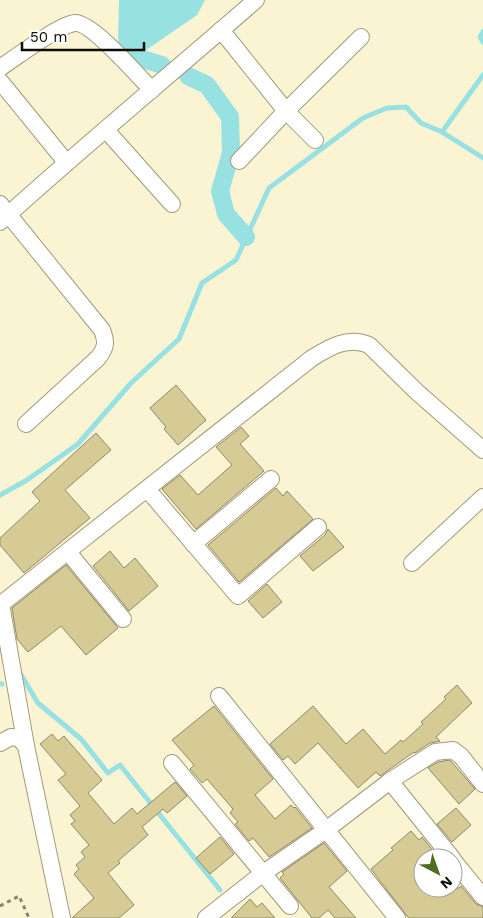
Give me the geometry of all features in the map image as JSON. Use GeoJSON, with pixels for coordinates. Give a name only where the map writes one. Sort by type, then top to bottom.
{"type":"FeatureCollection","features":[{"type":"Feature","properties":{"kind":"street"},"geometry":{"type":"LineString","coordinates":[[26,424],[98,358],[105,348],[106,340],[102,330],[3,213],[106,130],[256,0]]}},
{"type":"Feature","properties":{"kind":"street"},"geometry":{"type":"LineString","coordinates":[[0,68],[63,27],[76,23],[84,24],[99,36],[152,90]]}},
{"type":"Feature","properties":{"kind":"street"},"geometry":{"type":"LineString","coordinates":[[221,30],[286,111],[315,140]]}},
{"type":"Feature","properties":{"kind":"street"},"geometry":{"type":"LineString","coordinates":[[239,161],[286,111],[361,37]]}},
{"type":"Feature","properties":{"kind":"street"},"geometry":{"type":"LineString","coordinates":[[0,82],[66,162]]}},
{"type":"Feature","properties":{"kind":"street"},"geometry":{"type":"LineString","coordinates":[[106,130],[172,204]]}},
{"type":"Feature","properties":{"kind":"street"},"geometry":{"type":"LineString","coordinates":[[62,918],[26,746],[0,605],[312,358],[331,346],[349,341],[360,341],[369,346],[417,392],[483,450]]}},
{"type":"Feature","properties":{"kind":"street"},"geometry":{"type":"LineString","coordinates":[[193,544],[272,479]]}},
{"type":"Feature","properties":{"kind":"street"},"geometry":{"type":"LineString","coordinates":[[147,489],[238,596],[318,527]]}},
{"type":"Feature","properties":{"kind":"street"},"geometry":{"type":"LineString","coordinates":[[412,563],[483,497]]}},
{"type":"Feature","properties":{"kind":"street"},"geometry":{"type":"LineString","coordinates":[[68,552],[122,619]]}},
{"type":"Feature","properties":{"kind":"street"},"geometry":{"type":"LineString","coordinates":[[219,696],[397,918]]}},
{"type":"Feature","properties":{"kind":"street"},"geometry":{"type":"LineString","coordinates":[[0,743],[11,737],[19,738],[26,746]]}},
{"type":"Feature","properties":{"kind":"street"},"geometry":{"type":"LineString","coordinates":[[206,918],[262,874],[326,830],[390,781],[435,752],[454,750],[483,784]]}},
{"type":"Feature","properties":{"kind":"street"},"geometry":{"type":"LineString","coordinates":[[172,763],[290,906]]}},
{"type":"Feature","properties":{"kind":"street"},"geometry":{"type":"LineString","coordinates":[[390,781],[443,848]]}},
{"type":"Feature","properties":{"kind":"street"},"geometry":{"type":"LineString","coordinates":[[463,872],[483,897]]}},
{"type":"Feature","properties":{"kind":"path"},"geometry":{"type":"LineString","coordinates":[[0,906],[19,896],[29,918]]}},
{"type":"Feature","properties":{"kind":"water"},"geometry":{"type":"Polygon","coordinates":[[[128,0],[205,0],[197,15],[136,57],[127,40],[128,0]]]}},
{"type":"Feature","properties":{"kind":"building"},"geometry":{"type":"Polygon","coordinates":[[[176,385],[206,420],[178,445],[164,429],[166,427],[150,408],[176,385]]]}},
{"type":"Feature","properties":{"kind":"building"},"geometry":{"type":"Polygon","coordinates":[[[241,427],[249,436],[240,444],[264,471],[196,529],[162,489],[180,475],[198,495],[232,465],[216,447],[241,427]]]}},
{"type":"Feature","properties":{"kind":"building"},"geometry":{"type":"Polygon","coordinates":[[[96,433],[111,450],[65,490],[90,518],[24,573],[0,545],[0,538],[40,501],[32,492],[96,433]]]}},
{"type":"Feature","properties":{"kind":"building"},"geometry":{"type":"Polygon","coordinates":[[[276,488],[283,496],[287,491],[313,519],[239,582],[208,545],[276,488]]]}},
{"type":"Feature","properties":{"kind":"building"},"geometry":{"type":"Polygon","coordinates":[[[328,529],[344,547],[313,571],[300,556],[325,535],[328,529]]]}},
{"type":"Feature","properties":{"kind":"building"},"geometry":{"type":"Polygon","coordinates":[[[110,551],[124,568],[135,558],[158,586],[129,611],[93,566],[110,551]]]}},
{"type":"Feature","properties":{"kind":"building"},"geometry":{"type":"Polygon","coordinates":[[[66,565],[118,628],[86,655],[61,626],[28,652],[17,639],[12,608],[66,565]]]}},
{"type":"Feature","properties":{"kind":"building"},"geometry":{"type":"Polygon","coordinates":[[[267,584],[282,602],[263,618],[248,601],[267,584]]]}},
{"type":"Feature","properties":{"kind":"building"},"geometry":{"type":"Polygon","coordinates":[[[457,685],[472,703],[436,737],[440,741],[430,743],[414,752],[380,776],[376,772],[358,788],[318,743],[295,764],[288,756],[283,760],[270,744],[313,706],[346,744],[363,729],[385,754],[401,740],[403,742],[423,724],[421,722],[446,699],[444,697],[457,685]]]}},
{"type":"Feature","properties":{"kind":"building"},"geometry":{"type":"Polygon","coordinates":[[[214,706],[273,779],[255,795],[275,819],[291,805],[295,807],[312,828],[269,857],[253,838],[249,841],[235,824],[238,822],[230,813],[233,809],[207,779],[202,783],[190,769],[194,765],[172,740],[214,706]]]}},
{"type":"Feature","properties":{"kind":"building"},"geometry":{"type":"Polygon","coordinates":[[[52,734],[58,741],[64,736],[102,780],[88,793],[114,824],[132,808],[137,814],[175,782],[187,796],[167,813],[163,809],[142,827],[148,835],[118,861],[120,863],[108,873],[134,905],[119,918],[72,918],[94,898],[74,874],[79,869],[76,865],[85,857],[81,852],[89,845],[71,824],[75,821],[70,815],[80,806],[58,780],[66,774],[40,744],[52,734]]]}},
{"type":"Feature","properties":{"kind":"building"},"geometry":{"type":"Polygon","coordinates":[[[450,760],[475,789],[459,804],[428,768],[438,762],[450,760]]]}},
{"type":"Feature","properties":{"kind":"building"},"geometry":{"type":"Polygon","coordinates":[[[456,808],[471,825],[452,842],[437,824],[456,808]]]}},
{"type":"Feature","properties":{"kind":"building"},"geometry":{"type":"Polygon","coordinates":[[[411,831],[419,840],[422,837],[431,848],[413,848],[413,898],[463,898],[463,888],[476,904],[483,907],[483,918],[409,918],[371,869],[393,850],[391,848],[411,831]]]}},
{"type":"Feature","properties":{"kind":"building"},"geometry":{"type":"Polygon","coordinates":[[[220,837],[234,854],[210,874],[196,858],[220,837]]]}},
{"type":"Feature","properties":{"kind":"building"},"geometry":{"type":"Polygon","coordinates":[[[324,843],[347,871],[329,887],[356,918],[335,918],[328,910],[319,918],[312,918],[280,878],[284,874],[282,872],[324,843]]]}},
{"type":"Feature","properties":{"kind":"building"},"geometry":{"type":"Polygon","coordinates":[[[250,899],[257,907],[262,903],[275,918],[231,918],[250,899]]]}},
{"type":"Feature","properties":{"kind":"waterway"},"geometry":{"type":"LineString","coordinates":[[128,0],[127,40],[136,57],[162,65]]}},
{"type":"Feature","properties":{"kind":"waterway"},"geometry":{"type":"LineString","coordinates":[[483,32],[480,37],[483,42]]}},
{"type":"Feature","properties":{"kind":"waterway"},"geometry":{"type":"LineString","coordinates":[[0,495],[27,480],[78,444],[131,383],[179,339],[202,283],[236,260],[269,188],[363,118],[387,108],[406,107],[421,123],[442,132],[483,75]]}},
{"type":"Feature","properties":{"kind":"waterway"},"geometry":{"type":"LineString","coordinates":[[188,76],[207,85],[230,117],[231,153],[220,191],[226,214],[246,237]]}},
{"type":"Feature","properties":{"kind":"waterway"},"geometry":{"type":"LineString","coordinates":[[442,132],[483,158]]}},
{"type":"Feature","properties":{"kind":"waterway"},"geometry":{"type":"LineString","coordinates":[[20,673],[38,703],[81,739],[108,773],[120,765],[220,890]]}}]}
